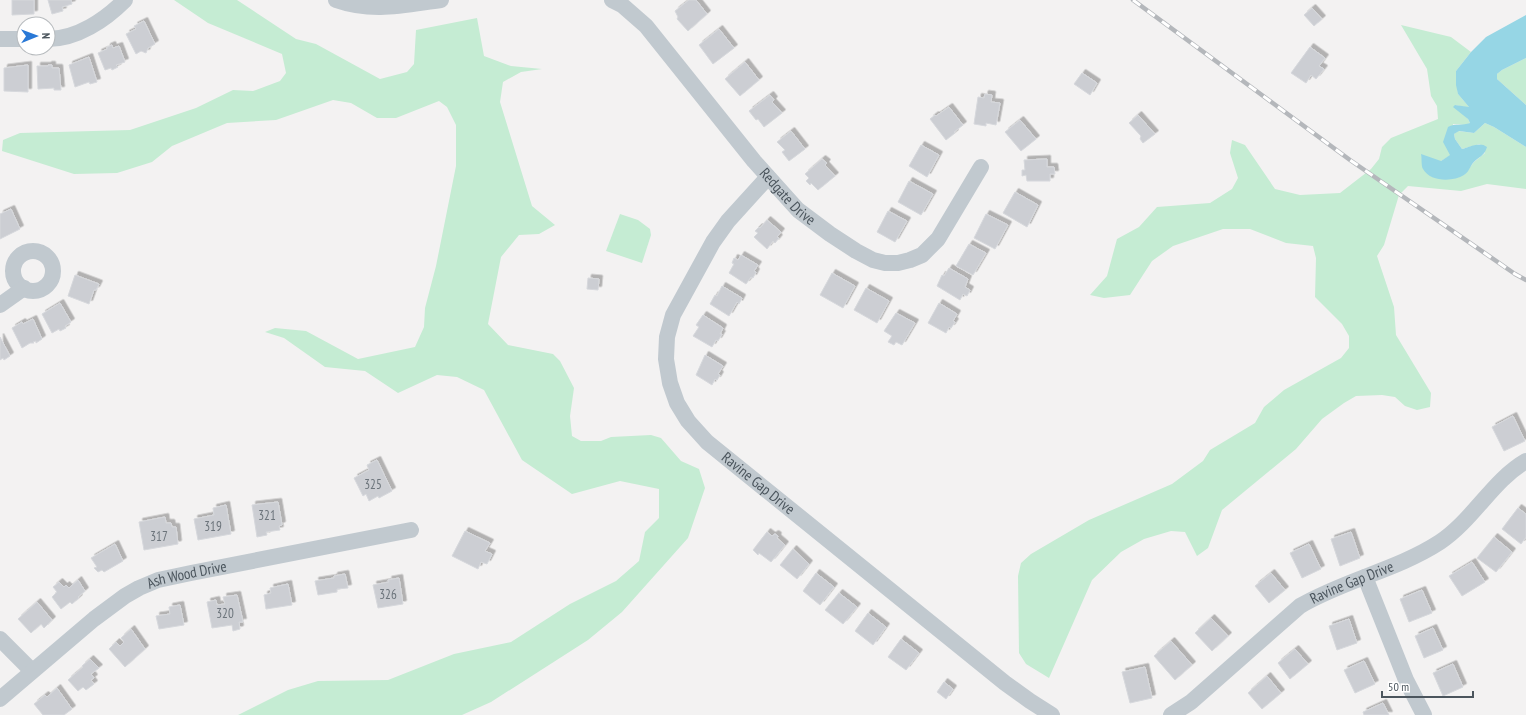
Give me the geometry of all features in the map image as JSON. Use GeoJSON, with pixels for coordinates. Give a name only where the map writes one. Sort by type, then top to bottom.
{"type":"FeatureCollection","features":[{"type":"Feature","properties":{"kind":"street"},"geometry":{"type":"LineString","coordinates":[[56,38],[73,35],[100,21],[125,0]]}},
{"type":"Feature","properties":{"kind":"street"},"geometry":{"type":"LineString","coordinates":[[336,0],[351,5],[367,7],[382,7],[441,0]]}},
{"type":"Feature","properties":{"kind":"street","name":"Redgate Drive"},"geometry":{"type":"LineString","coordinates":[[612,0],[626,9],[646,26],[768,177],[798,210],[856,251],[873,260],[885,263],[898,263],[922,255],[938,239],[981,167]]}},
{"type":"Feature","properties":{"kind":"street"},"geometry":{"type":"LineString","coordinates":[[0,40],[16,39]]}},
{"type":"Feature","properties":{"kind":"street","name":"Ravine Gap Drive"},"geometry":{"type":"LineString","coordinates":[[768,177],[743,203],[717,237],[672,316],[667,337],[666,359],[670,383],[677,403],[688,421],[708,442],[1005,682],[1052,715]]}},
{"type":"Feature","properties":{"kind":"street"},"geometry":{"type":"LineString","coordinates":[[0,305],[24,288]]}},
{"type":"Feature","properties":{"kind":"street","name":"Ravine Gap Drive"},"geometry":{"type":"LineString","coordinates":[[1177,713],[1300,606],[1317,596],[1412,558],[1442,540],[1458,528],[1515,467],[1526,461]]}},
{"type":"Feature","properties":{"kind":"street","name":"Ash Wood Drive"},"geometry":{"type":"LineString","coordinates":[[0,699],[94,619],[124,596],[158,580],[411,530]]}},
{"type":"Feature","properties":{"kind":"street"},"geometry":{"type":"LineString","coordinates":[[1365,577],[1406,680],[1424,715]]}},
{"type":"Feature","properties":{"kind":"street"},"geometry":{"type":"LineString","coordinates":[[0,639],[32,671]]}},
{"type":"Feature","properties":{"kind":"green space"},"geometry":{"type":"Polygon","coordinates":[[[174,0],[237,0],[296,39],[316,44],[380,79],[407,72],[414,64],[416,30],[477,18],[484,56],[511,66],[542,69],[521,72],[503,82],[500,102],[532,206],[555,225],[539,234],[519,235],[501,257],[488,324],[508,345],[553,354],[560,361],[574,388],[570,416],[572,436],[581,441],[601,441],[611,437],[651,435],[661,438],[681,461],[699,469],[705,488],[688,538],[622,612],[588,640],[491,702],[462,715],[238,715],[288,690],[318,681],[388,680],[454,654],[511,642],[570,604],[616,581],[639,561],[645,532],[659,518],[659,489],[620,481],[572,494],[522,460],[484,390],[457,377],[437,375],[398,393],[365,371],[325,367],[284,338],[265,332],[275,328],[306,331],[358,359],[415,347],[424,327],[425,308],[436,266],[456,166],[456,125],[447,107],[439,101],[396,118],[377,118],[351,103],[333,100],[276,120],[227,123],[172,146],[152,162],[117,173],[74,174],[2,151],[3,140],[20,133],[130,130],[196,108],[233,90],[253,91],[280,81],[286,73],[282,54],[208,23],[174,0]]]}},
{"type":"Feature","properties":{"kind":"green space"},"geometry":{"type":"Polygon","coordinates":[[[1401,25],[1451,37],[1471,52],[1456,71],[1458,94],[1470,108],[1455,105],[1470,123],[1466,125],[1453,124],[1451,155],[1441,161],[1464,175],[1474,162],[1485,153],[1480,144],[1462,149],[1455,139],[1454,134],[1458,131],[1474,133],[1485,123],[1526,147],[1526,189],[1487,184],[1461,191],[1408,186],[1399,195],[1384,245],[1377,256],[1394,307],[1396,335],[1431,393],[1430,407],[1417,410],[1405,406],[1395,397],[1382,395],[1356,396],[1322,419],[1296,449],[1222,510],[1208,548],[1197,556],[1185,532],[1171,531],[1144,539],[1121,552],[1092,580],[1049,678],[1026,664],[1019,653],[1018,576],[1021,563],[1031,554],[1089,520],[1172,484],[1203,461],[1210,450],[1255,423],[1264,407],[1284,390],[1341,358],[1349,348],[1349,336],[1342,324],[1315,297],[1316,258],[1313,246],[1286,243],[1250,229],[1223,229],[1173,246],[1152,261],[1130,295],[1104,298],[1090,295],[1107,276],[1117,239],[1139,227],[1157,207],[1210,203],[1232,189],[1238,178],[1230,153],[1232,140],[1245,145],[1275,189],[1300,195],[1340,193],[1371,169],[1379,159],[1382,147],[1391,138],[1438,119],[1437,106],[1431,96],[1427,69],[1401,25]]]}},
{"type":"Feature","properties":{"kind":"green space"},"geometry":{"type":"Polygon","coordinates":[[[1526,58],[1526,105],[1497,79],[1497,74],[1526,58]]]}},
{"type":"Feature","properties":{"kind":"green space"},"geometry":{"type":"Polygon","coordinates":[[[620,214],[638,220],[650,229],[651,235],[642,263],[606,251],[620,214]]]}},
{"type":"Feature","properties":{"kind":"water"},"geometry":{"type":"Polygon","coordinates":[[[1526,15],[1526,58],[1502,70],[1497,74],[1497,79],[1526,105],[1526,147],[1485,123],[1474,133],[1459,131],[1454,134],[1455,139],[1462,149],[1481,144],[1487,147],[1483,155],[1473,163],[1467,173],[1454,179],[1442,180],[1426,173],[1422,168],[1421,154],[1441,161],[1450,155],[1443,142],[1448,127],[1470,123],[1468,119],[1453,107],[1455,105],[1469,107],[1458,94],[1456,85],[1456,71],[1471,52],[1486,37],[1526,15]]]}},
{"type":"Feature","properties":{"kind":"building"},"geometry":{"type":"Polygon","coordinates":[[[12,0],[34,0],[34,14],[12,15],[12,0]]]}},
{"type":"Feature","properties":{"kind":"building"},"geometry":{"type":"Polygon","coordinates":[[[48,0],[71,0],[72,4],[62,7],[63,11],[52,14],[48,0]]]}},
{"type":"Feature","properties":{"kind":"building"},"geometry":{"type":"Polygon","coordinates":[[[689,0],[696,0],[707,14],[688,31],[677,19],[678,17],[675,11],[689,0]]]}},
{"type":"Feature","properties":{"kind":"building"},"geometry":{"type":"Polygon","coordinates":[[[1312,8],[1322,19],[1314,26],[1304,15],[1312,8]]]}},
{"type":"Feature","properties":{"kind":"building"},"geometry":{"type":"Polygon","coordinates":[[[144,21],[155,44],[148,48],[146,53],[141,51],[136,54],[126,34],[136,29],[134,26],[144,21]]]}},
{"type":"Feature","properties":{"kind":"building"},"geometry":{"type":"Polygon","coordinates":[[[719,29],[734,48],[713,64],[699,45],[719,29]]]}},
{"type":"Feature","properties":{"kind":"building"},"geometry":{"type":"Polygon","coordinates":[[[112,45],[113,48],[119,46],[125,62],[116,65],[118,67],[112,70],[111,68],[105,70],[98,53],[112,45]]]}},
{"type":"Feature","properties":{"kind":"building"},"geometry":{"type":"Polygon","coordinates":[[[1310,47],[1325,58],[1319,66],[1324,69],[1316,79],[1311,75],[1306,83],[1291,73],[1310,47]]]}},
{"type":"Feature","properties":{"kind":"building"},"geometry":{"type":"Polygon","coordinates":[[[89,57],[97,82],[90,84],[89,82],[75,87],[69,65],[89,57]]]}},
{"type":"Feature","properties":{"kind":"building"},"geometry":{"type":"Polygon","coordinates":[[[745,62],[759,80],[740,96],[725,79],[745,62]]]}},
{"type":"Feature","properties":{"kind":"building"},"geometry":{"type":"Polygon","coordinates":[[[28,65],[28,92],[4,91],[4,68],[28,65]]]}},
{"type":"Feature","properties":{"kind":"building"},"geometry":{"type":"Polygon","coordinates":[[[52,65],[52,68],[59,68],[61,90],[54,90],[54,88],[38,89],[37,66],[52,65]]]}},
{"type":"Feature","properties":{"kind":"building"},"geometry":{"type":"Polygon","coordinates":[[[1082,73],[1097,83],[1090,95],[1074,84],[1082,73]]]}},
{"type":"Feature","properties":{"kind":"building"},"geometry":{"type":"Polygon","coordinates":[[[985,94],[992,95],[991,102],[1000,103],[996,125],[986,123],[986,126],[974,124],[978,97],[984,98],[985,94]]]}},
{"type":"Feature","properties":{"kind":"building"},"geometry":{"type":"Polygon","coordinates":[[[770,95],[774,100],[772,102],[782,113],[764,127],[749,111],[770,95]]]}},
{"type":"Feature","properties":{"kind":"building"},"geometry":{"type":"Polygon","coordinates":[[[949,107],[963,125],[946,140],[930,119],[949,107]]]}},
{"type":"Feature","properties":{"kind":"building"},"geometry":{"type":"Polygon","coordinates":[[[1138,115],[1155,134],[1143,143],[1140,139],[1141,136],[1129,123],[1138,115]]]}},
{"type":"Feature","properties":{"kind":"building"},"geometry":{"type":"Polygon","coordinates":[[[1020,120],[1036,139],[1021,151],[1005,132],[1020,120]]]}},
{"type":"Feature","properties":{"kind":"building"},"geometry":{"type":"Polygon","coordinates":[[[791,131],[805,149],[789,161],[782,152],[785,150],[777,142],[791,131]]]}},
{"type":"Feature","properties":{"kind":"building"},"geometry":{"type":"Polygon","coordinates":[[[921,145],[939,155],[927,177],[909,166],[921,145]]]}},
{"type":"Feature","properties":{"kind":"building"},"geometry":{"type":"Polygon","coordinates":[[[822,159],[827,163],[825,165],[835,176],[818,190],[811,183],[810,185],[806,181],[809,178],[805,174],[822,159]]]}},
{"type":"Feature","properties":{"kind":"building"},"geometry":{"type":"Polygon","coordinates":[[[1047,159],[1047,167],[1054,167],[1055,174],[1050,174],[1050,181],[1027,181],[1026,175],[1022,176],[1022,170],[1025,170],[1024,160],[1047,159]]]}},
{"type":"Feature","properties":{"kind":"building"},"geometry":{"type":"Polygon","coordinates":[[[909,181],[933,194],[921,215],[898,202],[909,181]]]}},
{"type":"Feature","properties":{"kind":"building"},"geometry":{"type":"Polygon","coordinates":[[[1015,192],[1038,205],[1027,227],[1003,213],[1015,192]]]}},
{"type":"Feature","properties":{"kind":"building"},"geometry":{"type":"Polygon","coordinates":[[[11,209],[20,229],[0,239],[0,214],[11,209]]]}},
{"type":"Feature","properties":{"kind":"building"},"geometry":{"type":"Polygon","coordinates":[[[888,211],[907,221],[895,242],[877,232],[888,211]]]}},
{"type":"Feature","properties":{"kind":"building"},"geometry":{"type":"Polygon","coordinates":[[[986,214],[1008,225],[995,249],[974,238],[986,214]]]}},
{"type":"Feature","properties":{"kind":"building"},"geometry":{"type":"Polygon","coordinates":[[[767,220],[781,232],[775,243],[773,241],[767,249],[754,237],[758,233],[755,231],[767,220]]]}},
{"type":"Feature","properties":{"kind":"building"},"geometry":{"type":"Polygon","coordinates":[[[969,244],[986,253],[973,275],[956,266],[969,244]]]}},
{"type":"Feature","properties":{"kind":"building"},"geometry":{"type":"Polygon","coordinates":[[[741,255],[758,265],[754,271],[756,272],[753,278],[751,277],[746,284],[729,273],[734,264],[732,263],[734,258],[738,260],[741,255]]]}},
{"type":"Feature","properties":{"kind":"building"},"geometry":{"type":"Polygon","coordinates":[[[949,268],[968,279],[965,287],[970,290],[967,296],[963,294],[960,300],[937,286],[942,275],[944,276],[949,268]]]}},
{"type":"Feature","properties":{"kind":"building"},"geometry":{"type":"Polygon","coordinates":[[[832,273],[855,286],[843,308],[820,295],[832,273]]]}},
{"type":"Feature","properties":{"kind":"building"},"geometry":{"type":"Polygon","coordinates":[[[75,275],[99,284],[96,290],[94,290],[89,304],[68,296],[75,275]]]}},
{"type":"Feature","properties":{"kind":"building"},"geometry":{"type":"Polygon","coordinates":[[[588,278],[599,279],[598,290],[587,289],[588,278]]]}},
{"type":"Feature","properties":{"kind":"building"},"geometry":{"type":"Polygon","coordinates":[[[722,286],[742,298],[739,304],[737,302],[729,316],[710,304],[715,295],[717,296],[722,286]]]}},
{"type":"Feature","properties":{"kind":"building"},"geometry":{"type":"Polygon","coordinates":[[[866,288],[889,301],[877,323],[854,310],[866,288]]]}},
{"type":"Feature","properties":{"kind":"building"},"geometry":{"type":"Polygon","coordinates":[[[60,303],[71,322],[65,326],[66,328],[60,331],[59,329],[52,333],[42,314],[60,303]]]}},
{"type":"Feature","properties":{"kind":"building"},"geometry":{"type":"Polygon","coordinates":[[[939,303],[957,314],[953,321],[955,322],[951,328],[949,327],[946,333],[928,323],[939,303]]]}},
{"type":"Feature","properties":{"kind":"building"},"geometry":{"type":"Polygon","coordinates":[[[896,313],[915,323],[902,345],[896,342],[894,345],[888,342],[892,336],[884,331],[896,313]]]}},
{"type":"Feature","properties":{"kind":"building"},"geometry":{"type":"Polygon","coordinates":[[[703,315],[723,328],[720,334],[722,334],[718,341],[716,340],[712,347],[693,336],[699,327],[696,325],[703,315]]]}},
{"type":"Feature","properties":{"kind":"building"},"geometry":{"type":"Polygon","coordinates":[[[33,319],[42,339],[36,343],[36,341],[33,342],[34,343],[30,343],[22,348],[12,328],[22,322],[23,324],[33,319]]]}},
{"type":"Feature","properties":{"kind":"building"},"geometry":{"type":"Polygon","coordinates":[[[0,337],[10,356],[4,360],[3,358],[0,360],[0,337]]]}},
{"type":"Feature","properties":{"kind":"building"},"geometry":{"type":"Polygon","coordinates":[[[705,355],[723,366],[718,374],[720,375],[717,380],[715,379],[712,385],[696,375],[705,355]]]}},
{"type":"Feature","properties":{"kind":"building"},"geometry":{"type":"Polygon","coordinates":[[[1513,416],[1525,441],[1504,451],[1492,427],[1513,416]]]}},
{"type":"Feature","properties":{"kind":"building"},"geometry":{"type":"Polygon","coordinates":[[[377,460],[392,491],[379,498],[378,496],[369,501],[366,494],[363,496],[354,478],[369,470],[367,465],[377,460]]]}},
{"type":"Feature","properties":{"kind":"building"},"geometry":{"type":"Polygon","coordinates":[[[278,502],[282,525],[279,526],[280,530],[266,532],[267,535],[257,537],[252,505],[278,502]]]}},
{"type":"Feature","properties":{"kind":"building"},"geometry":{"type":"Polygon","coordinates":[[[226,505],[231,534],[198,540],[194,519],[214,515],[213,508],[226,505]]]}},
{"type":"Feature","properties":{"kind":"building"},"geometry":{"type":"Polygon","coordinates":[[[1518,508],[1526,514],[1526,537],[1521,544],[1502,529],[1518,508]]]}},
{"type":"Feature","properties":{"kind":"building"},"geometry":{"type":"Polygon","coordinates":[[[165,517],[166,523],[171,523],[172,527],[176,527],[178,544],[144,550],[139,522],[165,517]]]}},
{"type":"Feature","properties":{"kind":"building"},"geometry":{"type":"Polygon","coordinates":[[[465,531],[490,543],[485,551],[492,554],[487,564],[481,562],[478,569],[452,556],[465,531]]]}},
{"type":"Feature","properties":{"kind":"building"},"geometry":{"type":"Polygon","coordinates":[[[767,532],[772,536],[775,534],[778,536],[777,538],[785,545],[771,562],[759,553],[758,555],[753,550],[767,532]]]}},
{"type":"Feature","properties":{"kind":"building"},"geometry":{"type":"Polygon","coordinates":[[[1351,532],[1360,558],[1340,566],[1331,539],[1351,532]]]}},
{"type":"Feature","properties":{"kind":"building"},"geometry":{"type":"Polygon","coordinates":[[[1494,537],[1512,552],[1496,572],[1477,558],[1494,537]]]}},
{"type":"Feature","properties":{"kind":"building"},"geometry":{"type":"Polygon","coordinates":[[[115,544],[123,561],[104,572],[102,570],[98,572],[94,568],[97,567],[91,558],[115,544]]]}},
{"type":"Feature","properties":{"kind":"building"},"geometry":{"type":"Polygon","coordinates":[[[1309,544],[1321,569],[1302,578],[1290,553],[1309,544]]]}},
{"type":"Feature","properties":{"kind":"building"},"geometry":{"type":"Polygon","coordinates":[[[793,549],[809,564],[797,579],[780,565],[793,549]]]}},
{"type":"Feature","properties":{"kind":"building"},"geometry":{"type":"Polygon","coordinates":[[[1472,562],[1485,582],[1462,596],[1449,576],[1472,562]]]}},
{"type":"Feature","properties":{"kind":"building"},"geometry":{"type":"Polygon","coordinates":[[[816,573],[834,587],[820,605],[803,591],[816,573]]]}},
{"type":"Feature","properties":{"kind":"building"},"geometry":{"type":"Polygon","coordinates":[[[1271,573],[1285,590],[1269,603],[1255,586],[1271,573]]]}},
{"type":"Feature","properties":{"kind":"building"},"geometry":{"type":"Polygon","coordinates":[[[345,574],[348,588],[337,589],[337,592],[318,595],[315,581],[334,578],[334,576],[345,574]]]}},
{"type":"Feature","properties":{"kind":"building"},"geometry":{"type":"Polygon","coordinates":[[[399,578],[403,604],[378,608],[373,585],[389,582],[388,580],[399,578]]]}},
{"type":"Feature","properties":{"kind":"building"},"geometry":{"type":"Polygon","coordinates":[[[78,580],[85,591],[72,604],[70,602],[61,609],[52,597],[57,592],[53,587],[59,582],[64,587],[66,585],[69,588],[78,580]]]}},
{"type":"Feature","properties":{"kind":"building"},"geometry":{"type":"Polygon","coordinates":[[[288,584],[292,605],[266,609],[264,595],[271,593],[270,588],[288,584]]]}},
{"type":"Feature","properties":{"kind":"building"},"geometry":{"type":"Polygon","coordinates":[[[1422,590],[1432,613],[1409,622],[1400,599],[1422,590]]]}},
{"type":"Feature","properties":{"kind":"building"},"geometry":{"type":"Polygon","coordinates":[[[839,593],[857,607],[843,624],[825,610],[839,593]]]}},
{"type":"Feature","properties":{"kind":"building"},"geometry":{"type":"Polygon","coordinates":[[[237,595],[243,622],[239,622],[240,629],[233,631],[232,625],[212,628],[207,602],[216,600],[217,605],[225,604],[223,597],[237,595]]]}},
{"type":"Feature","properties":{"kind":"building"},"geometry":{"type":"Polygon","coordinates":[[[37,602],[52,620],[44,628],[41,624],[31,633],[18,619],[37,602]]]}},
{"type":"Feature","properties":{"kind":"building"},"geometry":{"type":"Polygon","coordinates":[[[180,605],[184,625],[159,629],[156,616],[170,614],[169,607],[180,605]]]}},
{"type":"Feature","properties":{"kind":"building"},"geometry":{"type":"Polygon","coordinates":[[[868,613],[886,627],[873,645],[855,631],[868,613]]]}},
{"type":"Feature","properties":{"kind":"building"},"geometry":{"type":"Polygon","coordinates":[[[1211,618],[1228,636],[1212,651],[1195,633],[1211,618]]]}},
{"type":"Feature","properties":{"kind":"building"},"geometry":{"type":"Polygon","coordinates":[[[1349,619],[1357,643],[1337,650],[1329,626],[1349,619]]]}},
{"type":"Feature","properties":{"kind":"building"},"geometry":{"type":"Polygon","coordinates":[[[1433,628],[1443,650],[1424,658],[1415,636],[1433,628]]]}},
{"type":"Feature","properties":{"kind":"building"},"geometry":{"type":"Polygon","coordinates":[[[131,629],[145,649],[125,667],[109,649],[116,642],[120,646],[124,642],[121,638],[131,629]]]}},
{"type":"Feature","properties":{"kind":"building"},"geometry":{"type":"Polygon","coordinates":[[[901,639],[919,653],[906,670],[888,657],[901,639]]]}},
{"type":"Feature","properties":{"kind":"building"},"geometry":{"type":"Polygon","coordinates":[[[1171,641],[1192,665],[1175,680],[1154,656],[1171,641]]]}},
{"type":"Feature","properties":{"kind":"building"},"geometry":{"type":"Polygon","coordinates":[[[1295,649],[1308,664],[1290,679],[1278,663],[1295,649]]]}},
{"type":"Feature","properties":{"kind":"building"},"geometry":{"type":"Polygon","coordinates":[[[90,659],[99,668],[91,674],[94,678],[91,680],[94,684],[86,690],[83,687],[78,691],[68,680],[90,659]]]}},
{"type":"Feature","properties":{"kind":"building"},"geometry":{"type":"Polygon","coordinates":[[[1364,661],[1375,684],[1355,693],[1344,670],[1364,661]]]}},
{"type":"Feature","properties":{"kind":"building"},"geometry":{"type":"Polygon","coordinates":[[[1453,664],[1463,687],[1443,696],[1433,673],[1453,664]]]}},
{"type":"Feature","properties":{"kind":"building"},"geometry":{"type":"Polygon","coordinates":[[[1145,667],[1152,698],[1130,703],[1122,672],[1145,667]]]}},
{"type":"Feature","properties":{"kind":"building"},"geometry":{"type":"Polygon","coordinates":[[[1267,676],[1281,693],[1262,709],[1248,693],[1267,676]]]}},
{"type":"Feature","properties":{"kind":"building"},"geometry":{"type":"Polygon","coordinates":[[[944,682],[953,689],[946,699],[937,692],[944,682]]]}},
{"type":"Feature","properties":{"kind":"building"},"geometry":{"type":"Polygon","coordinates":[[[57,688],[72,709],[64,715],[43,715],[34,704],[45,695],[47,697],[57,688]]]}},
{"type":"Feature","properties":{"kind":"building"},"geometry":{"type":"Polygon","coordinates":[[[1383,703],[1389,715],[1364,715],[1363,712],[1383,703]]]}},
{"type":"Feature","properties":{"kind":"railway"},"geometry":{"type":"LineString","coordinates":[[1133,0],[1350,160],[1515,274],[1526,280]]}}]}
